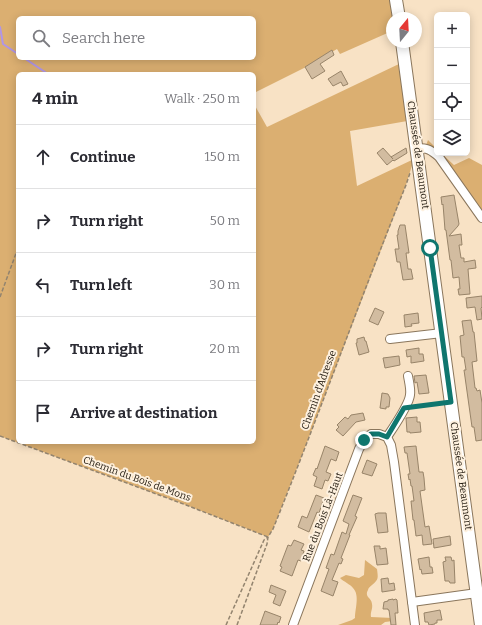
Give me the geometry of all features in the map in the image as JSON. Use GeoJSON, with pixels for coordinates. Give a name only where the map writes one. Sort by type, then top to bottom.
{"type":"FeatureCollection","features":[{"type":"Feature","properties":{"kind":"main road"},"geometry":{"type":"LineString","coordinates":[[396,0],[398,12]]}},
{"type":"Feature","properties":{"kind":"main road","name":"Chaussée de Beaumont"},"geometry":{"type":"LineString","coordinates":[[403,48],[481,625]]}},
{"type":"Feature","properties":{"kind":"street"},"geometry":{"type":"LineString","coordinates":[[417,148],[425,148],[432,151],[439,157],[464,190],[482,218]]}},
{"type":"Feature","properties":{"kind":"street"},"geometry":{"type":"LineString","coordinates":[[390,339],[442,333]]}},
{"type":"Feature","properties":{"kind":"street"},"geometry":{"type":"LineString","coordinates":[[408,376],[410,397],[387,437],[391,445],[394,462],[414,625]]}},
{"type":"Feature","properties":{"kind":"street","name":"Rue du Bois Là-Haut"},"geometry":{"type":"LineString","coordinates":[[293,625],[359,449],[364,440],[371,434],[379,434],[387,437]]}},
{"type":"Feature","properties":{"kind":"street"},"geometry":{"type":"LineString","coordinates":[[412,602],[477,593]]}},
{"type":"Feature","properties":{"kind":"path","name":"Chemin d'Adresse"},"geometry":{"type":"LineString","coordinates":[[237,625],[267,544],[268,537],[273,529],[301,458],[410,172]]}},
{"type":"Feature","properties":{"kind":"path"},"geometry":{"type":"LineString","coordinates":[[0,296],[16,253]]}},
{"type":"Feature","properties":{"kind":"path"},"geometry":{"type":"LineString","coordinates":[[404,408],[451,402]]}},
{"type":"Feature","properties":{"kind":"path","name":"Chemin du Bois de Mons"},"geometry":{"type":"LineString","coordinates":[[0,436],[16,442]]}},
{"type":"Feature","properties":{"kind":"path","name":"Chemin du Bois de Mons"},"geometry":{"type":"LineString","coordinates":[[22,444],[268,537]]}},
{"type":"Feature","properties":{"kind":"path"},"geometry":{"type":"LineString","coordinates":[[226,625],[264,540],[268,537]]}},
{"type":"Feature","properties":{"kind":"shaded area"},"geometry":{"type":"Polygon","coordinates":[[[0,0],[396,0],[398,12],[386,12],[386,34],[340,54],[337,49],[308,66],[256,92],[256,72],[16,72],[16,442],[0,436],[0,0]]]}},
{"type":"Feature","properties":{"kind":"shaded area"},"geometry":{"type":"Polygon","coordinates":[[[401,63],[413,120],[350,131],[357,186],[414,159],[406,185],[301,458],[273,529],[268,537],[22,444],[256,444],[256,108],[267,127],[401,63]]]}},
{"type":"Feature","properties":{"kind":"shaded area"},"geometry":{"type":"Polygon","coordinates":[[[428,140],[434,146],[434,154],[425,148],[428,140]]]}},
{"type":"Feature","properties":{"kind":"shaded area"},"geometry":{"type":"Polygon","coordinates":[[[437,156],[444,156],[454,165],[469,158],[482,165],[482,218],[437,156]]]}},
{"type":"Feature","properties":{"kind":"shaded area"},"geometry":{"type":"Polygon","coordinates":[[[365,560],[377,569],[378,574],[377,580],[367,592],[372,604],[371,617],[393,618],[393,621],[385,622],[381,625],[338,625],[355,618],[357,602],[356,594],[353,588],[340,578],[346,575],[359,578],[364,575],[365,560]]]}},
{"type":"Feature","properties":{"kind":"building"},"geometry":{"type":"Polygon","coordinates":[[[332,50],[334,55],[320,64],[325,71],[312,79],[305,67],[332,50]]]}},
{"type":"Feature","properties":{"kind":"building"},"geometry":{"type":"Polygon","coordinates":[[[341,71],[348,84],[343,86],[341,82],[333,86],[328,79],[341,71]]]}},
{"type":"Feature","properties":{"kind":"building"},"geometry":{"type":"Polygon","coordinates":[[[383,148],[391,157],[406,148],[407,153],[394,161],[393,160],[387,165],[377,153],[383,148]]]}},
{"type":"Feature","properties":{"kind":"building"},"geometry":{"type":"Polygon","coordinates":[[[454,195],[459,224],[449,236],[461,234],[462,245],[459,245],[461,258],[464,258],[464,262],[475,260],[476,268],[468,269],[470,294],[459,295],[459,277],[453,278],[445,230],[441,197],[454,195]]]}},
{"type":"Feature","properties":{"kind":"building"},"geometry":{"type":"Polygon","coordinates":[[[400,225],[405,225],[409,253],[406,253],[408,269],[411,269],[413,279],[403,280],[400,262],[397,262],[395,249],[399,249],[397,235],[400,225]]]}},
{"type":"Feature","properties":{"kind":"building"},"geometry":{"type":"Polygon","coordinates":[[[482,296],[482,319],[477,320],[475,307],[467,308],[466,298],[482,296]]]}},
{"type":"Feature","properties":{"kind":"building"},"geometry":{"type":"Polygon","coordinates":[[[375,308],[384,312],[378,325],[369,321],[375,308]]]}},
{"type":"Feature","properties":{"kind":"building"},"geometry":{"type":"Polygon","coordinates":[[[418,313],[419,323],[411,324],[412,326],[405,327],[404,315],[418,313]]]}},
{"type":"Feature","properties":{"kind":"building"},"geometry":{"type":"Polygon","coordinates":[[[471,320],[474,332],[477,361],[472,362],[475,388],[477,391],[480,390],[482,403],[482,440],[476,441],[474,427],[472,427],[464,370],[466,370],[464,357],[462,357],[460,336],[464,335],[462,321],[471,320]]]}},
{"type":"Feature","properties":{"kind":"building"},"geometry":{"type":"Polygon","coordinates":[[[364,337],[369,352],[359,355],[356,343],[357,339],[364,337]]]}},
{"type":"Feature","properties":{"kind":"building"},"geometry":{"type":"Polygon","coordinates":[[[419,348],[419,354],[423,354],[424,361],[411,363],[411,356],[407,357],[406,350],[419,348]]]}},
{"type":"Feature","properties":{"kind":"building"},"geometry":{"type":"Polygon","coordinates":[[[399,356],[400,365],[385,368],[383,358],[399,356]]]}},
{"type":"Feature","properties":{"kind":"building"},"geometry":{"type":"Polygon","coordinates":[[[426,375],[429,393],[419,394],[417,382],[415,383],[414,376],[426,375]]]}},
{"type":"Feature","properties":{"kind":"building"},"geometry":{"type":"Polygon","coordinates":[[[382,393],[388,394],[390,398],[389,407],[386,407],[386,409],[380,408],[382,393]]]}},
{"type":"Feature","properties":{"kind":"building"},"geometry":{"type":"Polygon","coordinates":[[[363,413],[365,420],[356,422],[343,436],[336,430],[339,427],[337,425],[345,417],[348,419],[351,415],[363,413]]]}},
{"type":"Feature","properties":{"kind":"building"},"geometry":{"type":"Polygon","coordinates":[[[417,417],[417,422],[420,422],[421,432],[407,432],[406,418],[417,417]]]}},
{"type":"Feature","properties":{"kind":"building"},"geometry":{"type":"Polygon","coordinates":[[[325,446],[339,452],[336,461],[331,459],[326,472],[331,474],[328,481],[325,480],[322,489],[314,486],[317,477],[313,475],[316,468],[317,469],[325,446]]]}},
{"type":"Feature","properties":{"kind":"building"},"geometry":{"type":"Polygon","coordinates":[[[416,446],[419,472],[423,472],[424,478],[425,490],[420,491],[425,527],[429,526],[432,544],[423,545],[422,535],[416,536],[413,520],[411,501],[414,501],[412,486],[408,474],[410,474],[407,453],[405,453],[404,447],[416,446]]]}},
{"type":"Feature","properties":{"kind":"building"},"geometry":{"type":"Polygon","coordinates":[[[367,460],[377,464],[372,476],[362,473],[367,460]]]}},
{"type":"Feature","properties":{"kind":"building"},"geometry":{"type":"Polygon","coordinates":[[[316,495],[324,498],[319,513],[317,512],[309,532],[298,527],[302,516],[307,518],[316,495]]]}},
{"type":"Feature","properties":{"kind":"building"},"geometry":{"type":"Polygon","coordinates":[[[353,495],[362,498],[355,516],[357,517],[341,558],[343,559],[341,564],[339,563],[332,580],[338,582],[333,596],[321,591],[329,569],[326,568],[331,554],[334,555],[342,532],[346,534],[349,524],[343,521],[353,495]]]}},
{"type":"Feature","properties":{"kind":"building"},"geometry":{"type":"Polygon","coordinates":[[[386,513],[388,532],[378,533],[375,514],[386,513]]]}},
{"type":"Feature","properties":{"kind":"building"},"geometry":{"type":"Polygon","coordinates":[[[450,536],[451,545],[434,548],[433,539],[450,536]]]}},
{"type":"Feature","properties":{"kind":"building"},"geometry":{"type":"Polygon","coordinates":[[[294,540],[304,544],[301,550],[304,551],[301,561],[298,560],[292,576],[280,571],[282,567],[280,566],[288,545],[291,546],[294,540]]]}},
{"type":"Feature","properties":{"kind":"building"},"geometry":{"type":"Polygon","coordinates":[[[374,546],[380,546],[380,549],[386,548],[388,564],[377,565],[374,546]]]}},
{"type":"Feature","properties":{"kind":"building"},"geometry":{"type":"Polygon","coordinates":[[[429,557],[430,567],[432,567],[433,573],[422,574],[418,559],[429,557]]]}},
{"type":"Feature","properties":{"kind":"building"},"geometry":{"type":"Polygon","coordinates":[[[445,557],[451,557],[452,561],[454,560],[455,583],[445,581],[443,562],[446,561],[445,557]]]}},
{"type":"Feature","properties":{"kind":"building"},"geometry":{"type":"Polygon","coordinates":[[[388,578],[389,584],[394,583],[395,590],[382,592],[381,579],[388,578]]]}},
{"type":"Feature","properties":{"kind":"building"},"geometry":{"type":"Polygon","coordinates":[[[271,585],[286,591],[280,606],[273,603],[276,595],[269,592],[271,585]]]}},
{"type":"Feature","properties":{"kind":"building"},"geometry":{"type":"Polygon","coordinates":[[[393,599],[397,600],[398,613],[395,613],[396,625],[391,625],[389,610],[383,609],[384,602],[393,599]]]}},
{"type":"Feature","properties":{"kind":"building"},"geometry":{"type":"Polygon","coordinates":[[[440,610],[442,620],[437,620],[437,623],[429,625],[428,622],[425,622],[424,613],[440,610]]]}},
{"type":"Feature","properties":{"kind":"building"},"geometry":{"type":"Polygon","coordinates":[[[265,611],[281,617],[277,625],[260,625],[265,611]]]}},
{"type":"Feature","properties":{"kind":"waterway"},"geometry":{"type":"LineString","coordinates":[[0,27],[3,44],[16,53]]}},
{"type":"Feature","properties":{"kind":"waterway"},"geometry":{"type":"LineString","coordinates":[[27,60],[45,72]]}},
{"type":"Feature","properties":{"kind":"route"},"geometry":{"type":"LineString","coordinates":[[364,440],[371,434],[379,434],[387,437],[404,408],[451,402],[430,248]]}}]}
